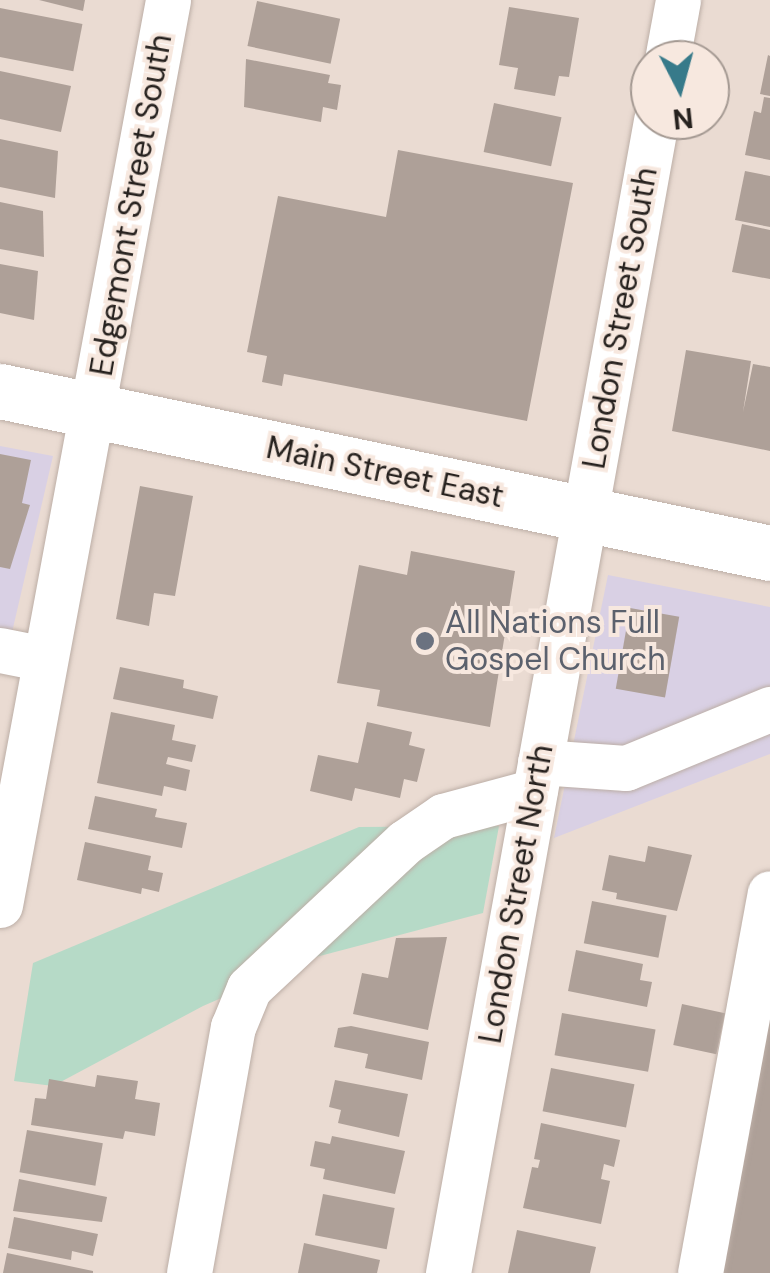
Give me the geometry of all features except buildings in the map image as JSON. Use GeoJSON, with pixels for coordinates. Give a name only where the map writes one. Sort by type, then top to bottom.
{"type":"FeatureCollection","features":[{"type":"Feature","properties":{"kind":"main road","name":"Main Street East"},"geometry":{"type":"LineString","coordinates":[[0,391],[770,553]]}},
{"type":"Feature","properties":{"kind":"street","name":"Edgemont Street South"},"geometry":{"type":"LineString","coordinates":[[0,906],[168,0]]}},
{"type":"Feature","properties":{"kind":"street"},"geometry":{"type":"LineString","coordinates":[[671,40],[678,0]]}},
{"type":"Feature","properties":{"kind":"street","name":"London Street South"},"geometry":{"type":"LineString","coordinates":[[584,515],[652,140]]}},
{"type":"Feature","properties":{"kind":"street","name":"London Street North"},"geometry":{"type":"LineString","coordinates":[[448,1273],[584,515]]}},
{"type":"Feature","properties":{"kind":"street"},"geometry":{"type":"LineString","coordinates":[[0,650],[44,659]]}},
{"type":"Feature","properties":{"kind":"street"},"geometry":{"type":"LineString","coordinates":[[190,1273],[233,1026],[249,988],[405,842],[443,816],[538,777],[626,768],[770,709]]}},
{"type":"Feature","properties":{"kind":"street"},"geometry":{"type":"LineString","coordinates":[[700,1273],[770,894]]}},
{"type":"Feature","properties":{"kind":"shaded area"},"geometry":{"type":"Polygon","coordinates":[[[0,446],[53,456],[6,658],[0,656],[0,446]]]}},
{"type":"Feature","properties":{"kind":"shaded area"},"geometry":{"type":"Polygon","coordinates":[[[608,575],[770,607],[770,754],[554,838],[608,575]]]}},
{"type":"Feature","properties":{"kind":"green space"},"geometry":{"type":"Polygon","coordinates":[[[499,826],[483,913],[316,957],[203,1006],[53,1086],[14,1081],[33,963],[359,827],[499,826]]]}},
{"type":"Feature","properties":{"kind":"place","name":"All Nations Full Gospel Church"},"geometry":{"type":"Point","coordinates":[425,641]}}]}
